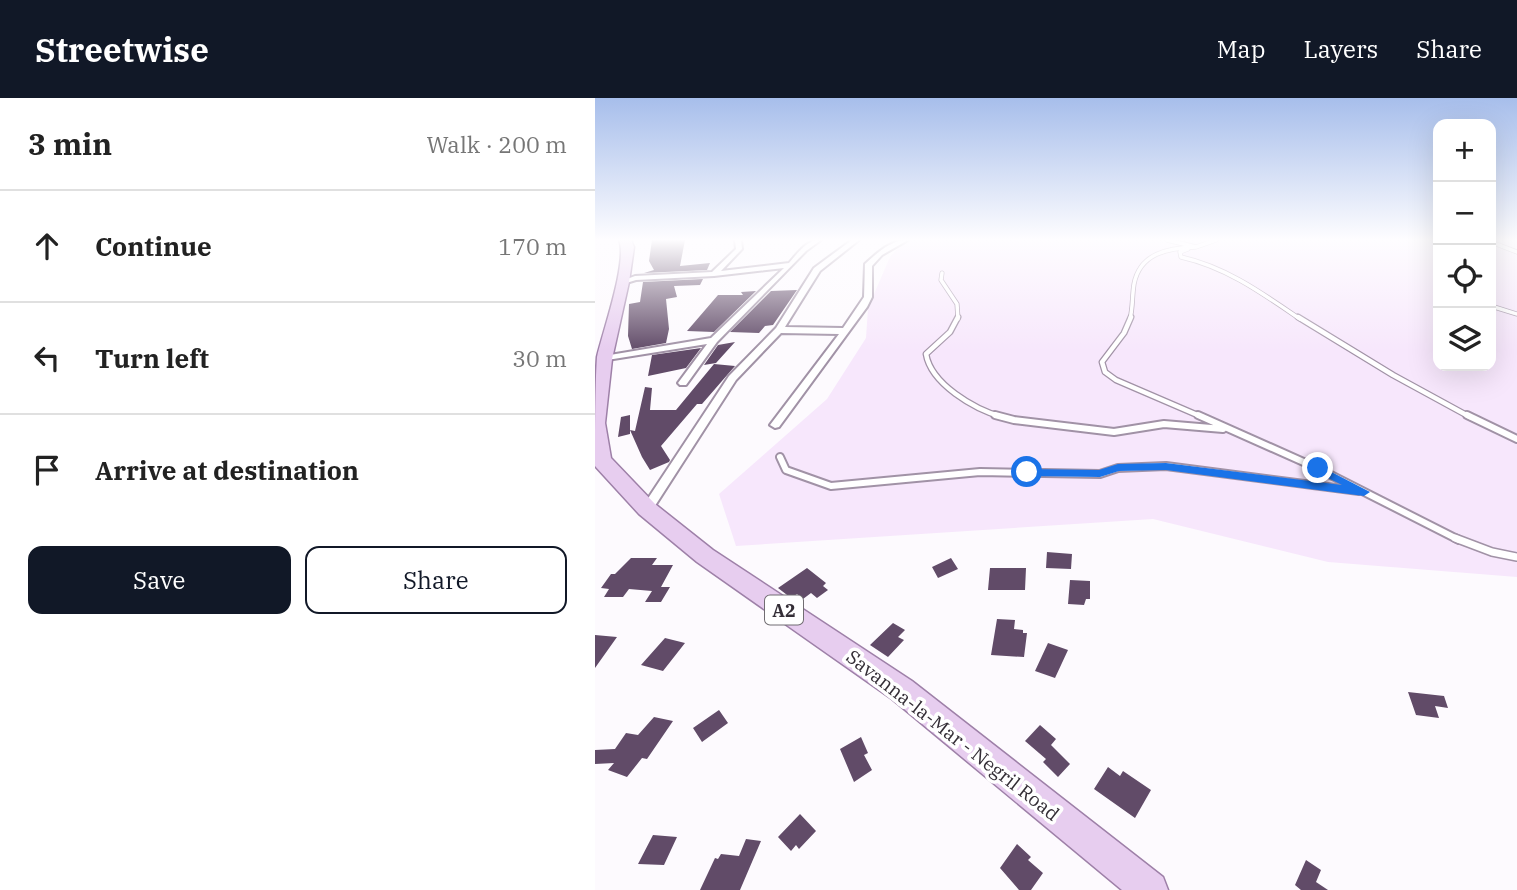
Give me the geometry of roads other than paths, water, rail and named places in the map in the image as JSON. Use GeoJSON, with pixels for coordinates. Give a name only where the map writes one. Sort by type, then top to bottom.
{"type":"FeatureCollection","features":[{"type":"Feature","properties":{"kind":"main road","name":"Savanna-la-Mar - Negril Road"},"geometry":{"type":"LineString","coordinates":[[624,277],[604,359],[596,423],[600,460],[647,509],[705,556],[902,690],[1150,890]]}},
{"type":"Feature","properties":{"kind":"street"},"geometry":{"type":"LineString","coordinates":[[623,282],[635,278],[656,277]]}},
{"type":"Feature","properties":{"kind":"street"},"geometry":{"type":"LineString","coordinates":[[684,383],[714,340],[779,277]]}},
{"type":"Feature","properties":{"kind":"street"},"geometry":{"type":"LineString","coordinates":[[647,509],[731,378],[779,330],[813,277]]}},
{"type":"Feature","properties":{"kind":"street"},"geometry":{"type":"LineString","coordinates":[[775,425],[868,297],[868,277]]}},
{"type":"Feature","properties":{"kind":"street"},"geometry":{"type":"LineString","coordinates":[[779,330],[845,331]]}},
{"type":"Feature","properties":{"kind":"street"},"geometry":{"type":"LineString","coordinates":[[604,359],[714,340]]}},
{"type":"Feature","properties":{"kind":"lane"},"geometry":{"type":"LineString","coordinates":[[941,277],[958,306],[958,316],[956,327],[926,354],[928,365],[961,399],[984,412],[1014,420],[1114,432],[1164,424],[1232,430]]}},
{"type":"Feature","properties":{"kind":"lane"},"geometry":{"type":"LineString","coordinates":[[1136,277],[1129,325],[1102,362],[1105,372],[1116,380],[1232,430],[1453,536],[1502,555],[1517,557]]}},
{"type":"Feature","properties":{"kind":"lane"},"geometry":{"type":"LineString","coordinates":[[1235,277],[1321,332],[1443,403],[1517,439]]}},
{"type":"Feature","properties":{"kind":"lane"},"geometry":{"type":"LineString","coordinates":[[1496,308],[1517,314]]}},
{"type":"Feature","properties":{"kind":"lane"},"geometry":{"type":"LineString","coordinates":[[780,457],[786,470],[831,486],[980,472],[1100,474],[1118,468],[1166,466],[1364,492]]}}]}
